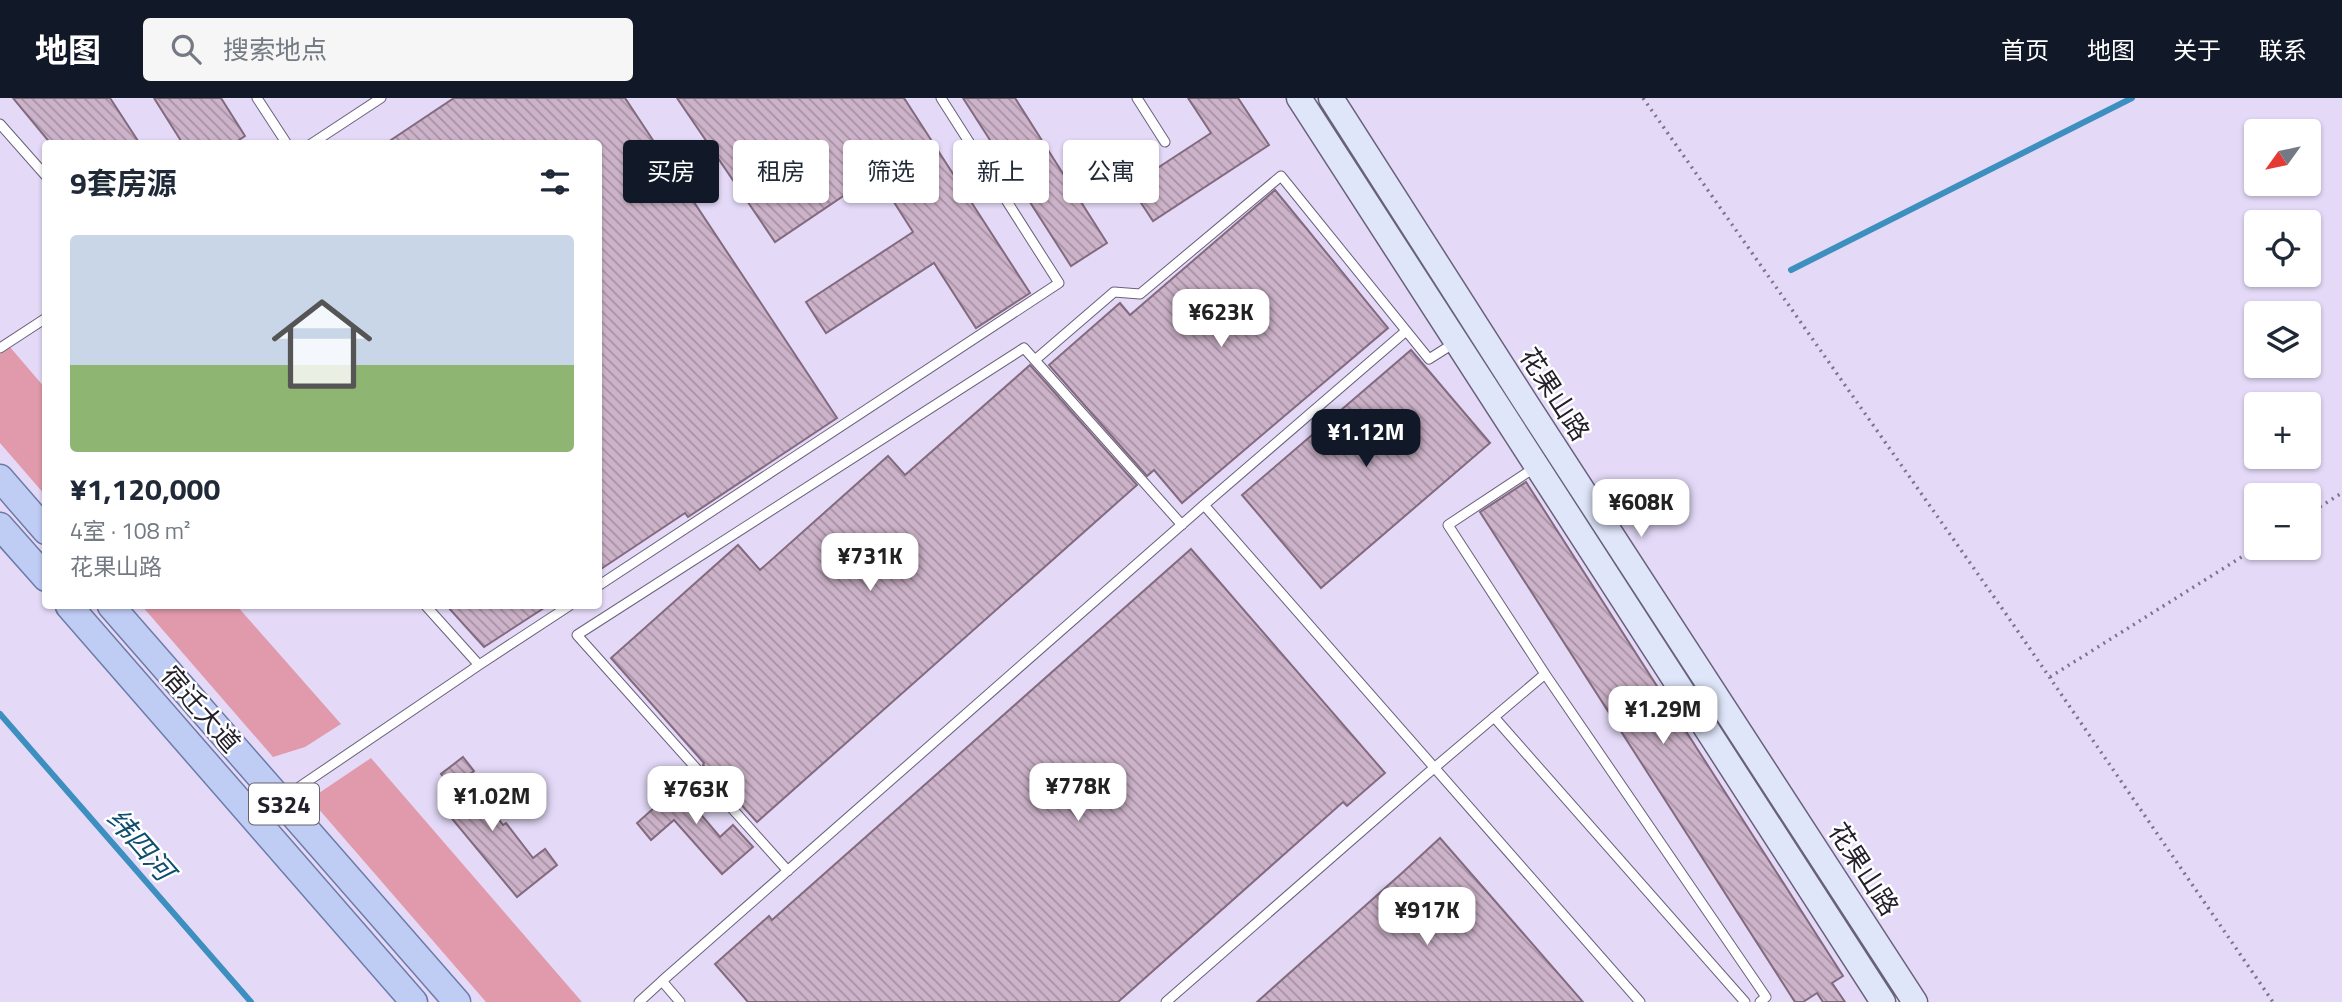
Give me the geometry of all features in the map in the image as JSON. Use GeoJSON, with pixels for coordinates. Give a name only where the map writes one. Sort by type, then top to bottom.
{"type":"FeatureCollection","features":[{"type":"Feature","properties":{"kind":"main road"},"geometry":{"type":"LineString","coordinates":[[0,478],[42,526]]}},
{"type":"Feature","properties":{"kind":"main road"},"geometry":{"type":"LineString","coordinates":[[0,526],[42,573]]}},
{"type":"Feature","properties":{"kind":"main road","name":"宿迁大道"},"geometry":{"type":"LineString","coordinates":[[72,609],[414,1002]]}},
{"type":"Feature","properties":{"kind":"main road","name":"宿迁大道"},"geometry":{"type":"LineString","coordinates":[[114,609],[457,1002]]}},
{"type":"Feature","properties":{"kind":"street","name":"花果山路"},"geometry":{"type":"LineString","coordinates":[[1299,98],[1883,1002]]}},
{"type":"Feature","properties":{"kind":"street","name":"花果山路"},"geometry":{"type":"LineString","coordinates":[[1331,98],[1477,328],[1915,1002]]}},
{"type":"Feature","properties":{"kind":"lane"},"geometry":{"type":"LineString","coordinates":[[257,98],[284,140]]}},
{"type":"Feature","properties":{"kind":"lane"},"geometry":{"type":"LineString","coordinates":[[318,140],[381,98]]}},
{"type":"Feature","properties":{"kind":"lane"},"geometry":{"type":"LineString","coordinates":[[602,583],[1059,283],[941,98]]}},
{"type":"Feature","properties":{"kind":"lane"},"geometry":{"type":"LineString","coordinates":[[1137,98],[1165,142]]}},
{"type":"Feature","properties":{"kind":"lane"},"geometry":{"type":"LineString","coordinates":[[0,124],[42,171]]}},
{"type":"Feature","properties":{"kind":"lane"},"geometry":{"type":"LineString","coordinates":[[1035,360],[1114,292],[1140,294],[1281,176],[1429,359],[1477,328]]}},
{"type":"Feature","properties":{"kind":"lane"},"geometry":{"type":"LineString","coordinates":[[0,348],[42,321]]}},
{"type":"Feature","properties":{"kind":"lane"},"geometry":{"type":"LineString","coordinates":[[639,1002],[1182,524],[1406,331]]}},
{"type":"Feature","properties":{"kind":"lane"},"geometry":{"type":"LineString","coordinates":[[788,871],[577,635],[1024,348],[1182,524]]}},
{"type":"Feature","properties":{"kind":"lane"},"geometry":{"type":"LineString","coordinates":[[1558,453],[1448,525],[1545,674],[1766,996],[1760,1002]]}},
{"type":"Feature","properties":{"kind":"lane"},"geometry":{"type":"LineString","coordinates":[[1204,505],[1640,1002]]}},
{"type":"Feature","properties":{"kind":"lane"},"geometry":{"type":"LineString","coordinates":[[429,609],[479,665]]}},
{"type":"Feature","properties":{"kind":"lane"},"geometry":{"type":"LineString","coordinates":[[280,800],[564,609]]}},
{"type":"Feature","properties":{"kind":"lane"},"geometry":{"type":"LineString","coordinates":[[1166,1002],[1545,674]]}},
{"type":"Feature","properties":{"kind":"lane"},"geometry":{"type":"LineString","coordinates":[[1494,718],[1745,1002]]}},
{"type":"Feature","properties":{"kind":"lane"},"geometry":{"type":"LineString","coordinates":[[662,981],[680,1002]]}},
{"type":"Feature","properties":{"kind":"path"},"geometry":{"type":"LineString","coordinates":[[1643,98],[2050,678],[2273,1002]]}},
{"type":"Feature","properties":{"kind":"path"},"geometry":{"type":"LineString","coordinates":[[2321,506],[2342,493]]}},
{"type":"Feature","properties":{"kind":"path"},"geometry":{"type":"LineString","coordinates":[[2050,678],[2244,556]]}},
{"type":"Feature","properties":{"kind":"shaded area"},"geometry":{"type":"Polygon","coordinates":[[[10,347],[42,384],[42,492],[0,443],[0,354],[10,347]]]}},
{"type":"Feature","properties":{"kind":"shaded area"},"geometry":{"type":"Polygon","coordinates":[[[145,609],[240,609],[341,724],[305,747],[273,757],[145,609]]]}},
{"type":"Feature","properties":{"kind":"shaded area"},"geometry":{"type":"Polygon","coordinates":[[[371,758],[582,1002],[486,1002],[310,799],[371,758]]]}},
{"type":"Feature","properties":{"kind":"building"},"geometry":{"type":"Polygon","coordinates":[[[13,98],[110,98],[137,140],[48,140],[13,98]]]}},
{"type":"Feature","properties":{"kind":"building"},"geometry":{"type":"Polygon","coordinates":[[[154,98],[221,98],[245,136],[239,140],[180,140],[154,98]]]}},
{"type":"Feature","properties":{"kind":"building"},"geometry":{"type":"Polygon","coordinates":[[[454,98],[625,98],[653,140],[623,140],[623,203],[695,203],[837,418],[688,517],[685,513],[602,568],[602,140],[391,140],[454,98]]]}},
{"type":"Feature","properties":{"kind":"building"},"geometry":{"type":"Polygon","coordinates":[[[677,98],[904,98],[931,140],[843,140],[843,196],[775,242],[748,203],[829,203],[829,140],[733,140],[733,180],[719,160],[719,140],[706,140],[677,98]]]}},
{"type":"Feature","properties":{"kind":"building"},"geometry":{"type":"Polygon","coordinates":[[[963,98],[1015,98],[1042,140],[990,140],[963,98]]]}},
{"type":"Feature","properties":{"kind":"building"},"geometry":{"type":"Polygon","coordinates":[[[1188,98],[1238,98],[1269,145],[1153,221],[1141,203],[1159,203],[1159,167],[1211,133],[1188,98]]]}},
{"type":"Feature","properties":{"kind":"building"},"geometry":{"type":"Polygon","coordinates":[[[939,152],[953,174],[953,203],[972,203],[1030,293],[976,328],[934,263],[826,333],[806,302],[913,232],[894,203],[939,203],[939,152]]]}},
{"type":"Feature","properties":{"kind":"building"},"geometry":{"type":"Polygon","coordinates":[[[1049,152],[1063,174],[1063,203],[1082,203],[1107,243],[1071,266],[1030,203],[1049,203],[1049,152]]]}},
{"type":"Feature","properties":{"kind":"building"},"geometry":{"type":"Polygon","coordinates":[[[1275,190],[1388,328],[1182,503],[1154,470],[1147,476],[1049,365],[1120,303],[1130,315],[1275,190]]]}},
{"type":"Feature","properties":{"kind":"building"},"geometry":{"type":"Polygon","coordinates":[[[1411,350],[1490,443],[1321,588],[1242,495],[1411,350]]]}},
{"type":"Feature","properties":{"kind":"building"},"geometry":{"type":"Polygon","coordinates":[[[1030,365],[1137,485],[757,822],[719,780],[718,782],[611,658],[738,545],[760,570],[888,456],[905,475],[1030,365]]]}},
{"type":"Feature","properties":{"kind":"building"},"geometry":{"type":"Polygon","coordinates":[[[1526,482],[1843,976],[1832,983],[1845,1002],[1823,1002],[1817,993],[1803,1002],[1795,1002],[1480,512],[1526,482]]]}},
{"type":"Feature","properties":{"kind":"building"},"geometry":{"type":"Polygon","coordinates":[[[1191,549],[1385,773],[1347,806],[1343,802],[1118,1002],[748,1002],[715,964],[769,916],[772,920],[1191,549]]]}},
{"type":"Feature","properties":{"kind":"building"},"geometry":{"type":"Polygon","coordinates":[[[450,609],[542,609],[484,647],[450,609]]]}},
{"type":"Feature","properties":{"kind":"building"},"geometry":{"type":"Polygon","coordinates":[[[463,757],[474,771],[466,777],[503,825],[506,823],[533,858],[545,849],[557,865],[517,897],[439,803],[455,791],[441,774],[463,757]]]}},
{"type":"Feature","properties":{"kind":"building"},"geometry":{"type":"Polygon","coordinates":[[[692,774],[707,791],[692,804],[720,837],[733,825],[753,847],[722,874],[674,820],[651,840],[637,823],[692,774]]]}},
{"type":"Feature","properties":{"kind":"building"},"geometry":{"type":"Polygon","coordinates":[[[1440,838],[1583,1002],[1257,1002],[1402,873],[1440,838]]]}},
{"type":"Feature","properties":{"kind":"waterway"},"geometry":{"type":"LineString","coordinates":[[1791,270],[2132,98]]}},
{"type":"Feature","properties":{"kind":"waterway","name":"纬四河"},"geometry":{"type":"LineString","coordinates":[[0,714],[251,1002]]}}]}
